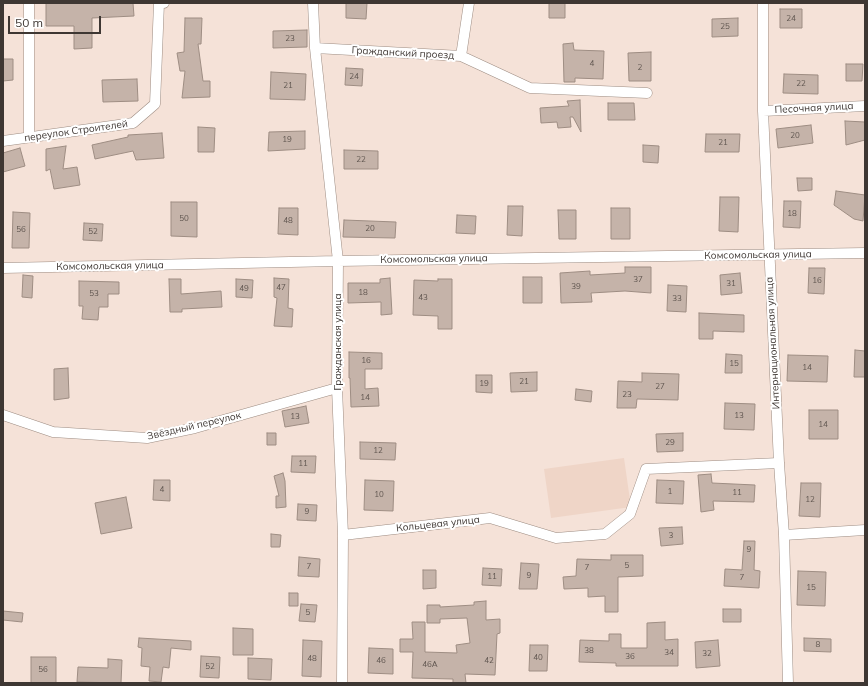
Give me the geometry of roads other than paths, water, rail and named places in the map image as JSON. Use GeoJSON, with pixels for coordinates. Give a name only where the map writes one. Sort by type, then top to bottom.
{"type":"FeatureCollection","features":[{"type":"Feature","properties":{"kind":"street"},"geometry":{"type":"LineString","coordinates":[[28,136],[29,3]]}},
{"type":"Feature","properties":{"kind":"street","name":"переулок Строителей"},"geometry":{"type":"LineString","coordinates":[[3,141],[28,136],[133,123],[155,104],[159,3],[164,3]]}},
{"type":"Feature","properties":{"kind":"street","name":"Гражданская улица"},"geometry":{"type":"LineString","coordinates":[[313,3],[315,48],[338,261],[337,388],[344,535],[342,683]]}},
{"type":"Feature","properties":{"kind":"street","name":"Гражданский проезд"},"geometry":{"type":"LineString","coordinates":[[315,48],[461,56],[469,3]]}},
{"type":"Feature","properties":{"kind":"street","name":"Интернациональная улица"},"geometry":{"type":"LineString","coordinates":[[763,3],[763,111],[779,463],[784,535],[788,683]]}},
{"type":"Feature","properties":{"kind":"street"},"geometry":{"type":"LineString","coordinates":[[461,56],[530,88],[647,93]]}},
{"type":"Feature","properties":{"kind":"street","name":"Песочная улица"},"geometry":{"type":"LineString","coordinates":[[763,111],[865,106]]}},
{"type":"Feature","properties":{"kind":"street","name":"Комсомольская улица"},"geometry":{"type":"LineString","coordinates":[[3,268],[865,253]]}},
{"type":"Feature","properties":{"kind":"street","name":"Звёздный переулок"},"geometry":{"type":"LineString","coordinates":[[3,415],[53,432],[147,438],[195,428],[337,388]]}},
{"type":"Feature","properties":{"kind":"street","name":"Кольцевая улица"},"geometry":{"type":"LineString","coordinates":[[344,535],[490,518],[556,538],[605,534],[630,514],[646,469],[779,463]]}},
{"type":"Feature","properties":{"kind":"street"},"geometry":{"type":"LineString","coordinates":[[784,535],[865,530]]}}]}
